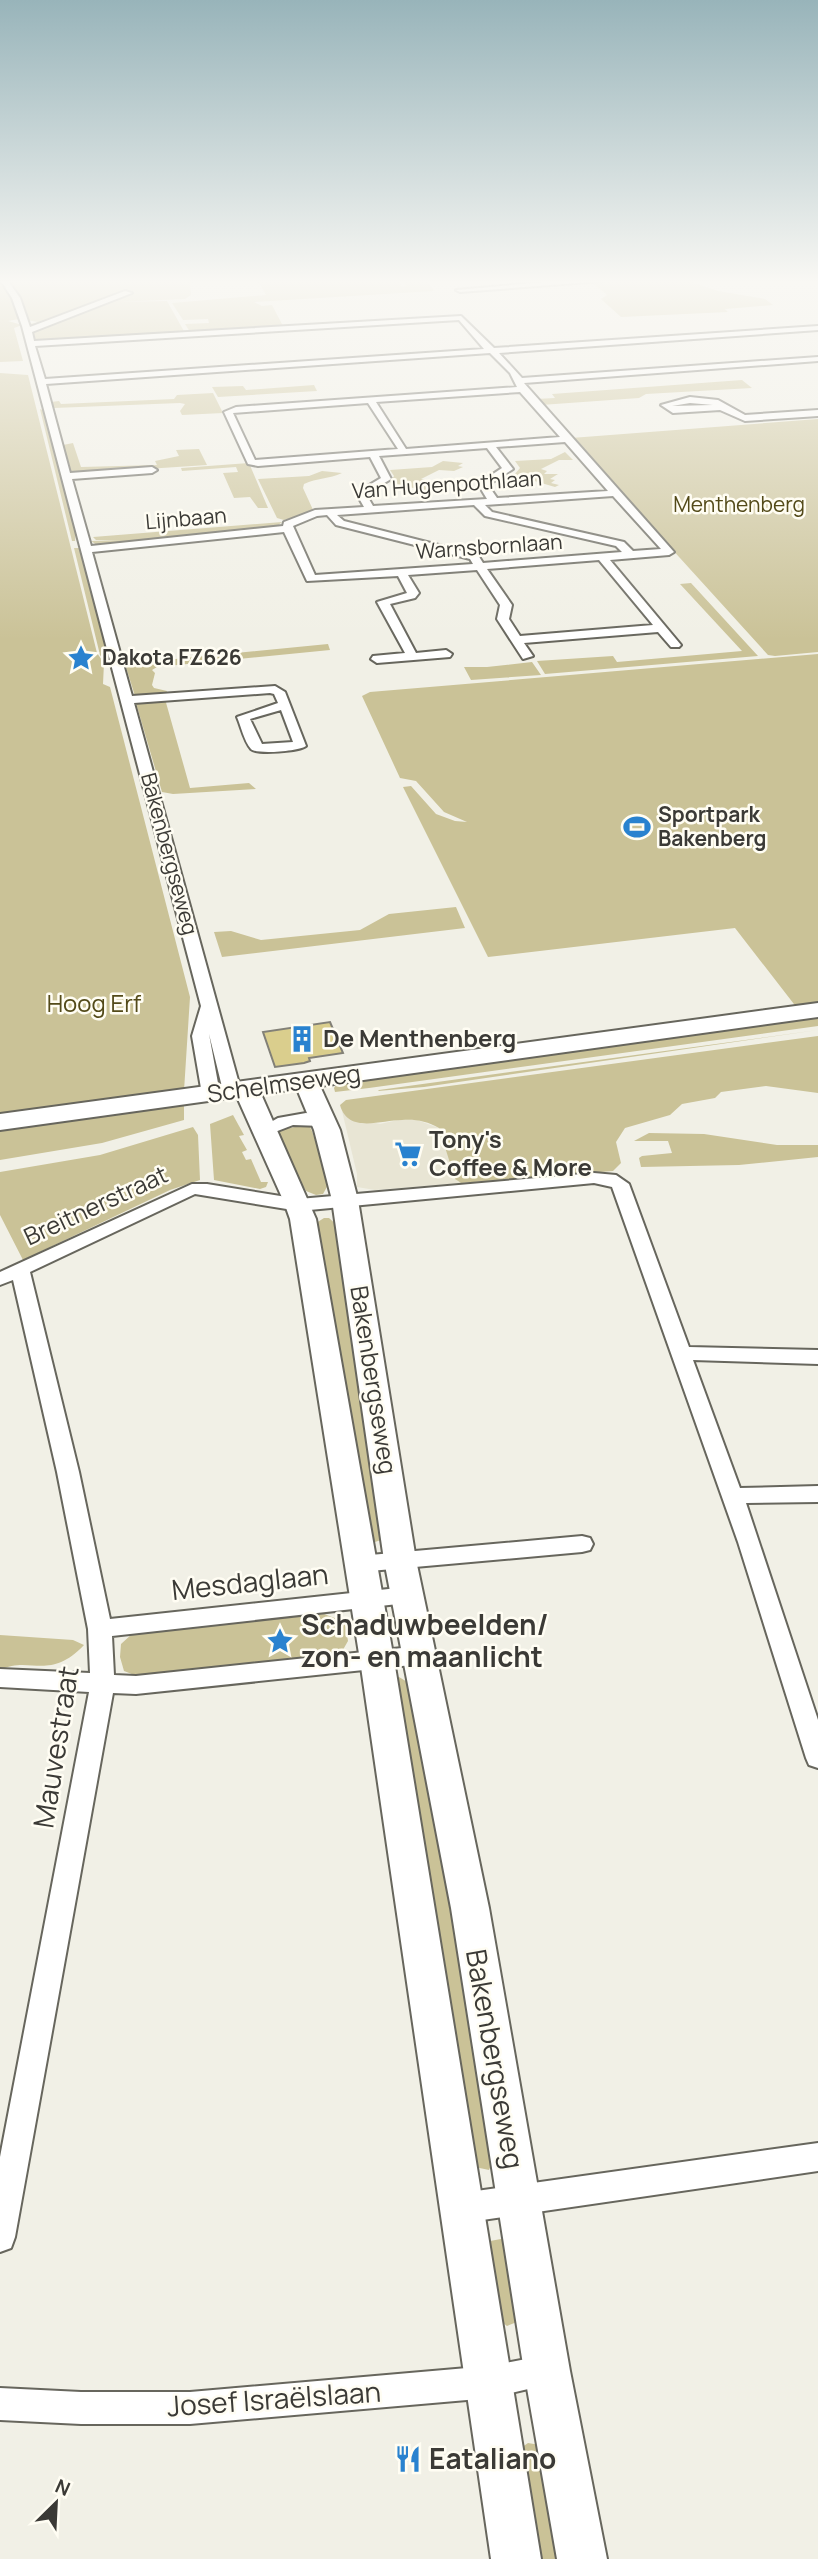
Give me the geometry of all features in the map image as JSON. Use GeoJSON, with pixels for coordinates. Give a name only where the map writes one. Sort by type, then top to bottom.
{"type":"FeatureCollection","features":[{"type":"Feature","properties":{"kind":"street","name":"Bakenbergseweg"},"geometry":{"type":"LineString","coordinates":[[46,400],[208,1007],[200,1036],[230,1091],[262,1132],[299,1205],[377,1660],[516,2559]]}},
{"type":"Feature","properties":{"kind":"street"},"geometry":{"type":"LineString","coordinates":[[365,400],[228,412],[251,462],[258,463],[567,439]]}},
{"type":"Feature","properties":{"kind":"street"},"geometry":{"type":"LineString","coordinates":[[370,400],[404,452]]}},
{"type":"Feature","properties":{"kind":"street"},"geometry":{"type":"LineString","coordinates":[[534,400],[616,493]]}},
{"type":"Feature","properties":{"kind":"street"},"geometry":{"type":"LineString","coordinates":[[705,400],[665,405],[673,410],[722,407]]}},
{"type":"Feature","properties":{"kind":"street"},"geometry":{"type":"LineString","coordinates":[[710,400],[736,416],[745,418],[818,412]]}},
{"type":"Feature","properties":{"kind":"street"},"geometry":{"type":"LineString","coordinates":[[489,445],[508,469],[483,484],[494,501]]}},
{"type":"Feature","properties":{"kind":"street"},"geometry":{"type":"LineString","coordinates":[[370,509],[361,493],[386,479],[373,454]]}},
{"type":"Feature","properties":{"kind":"street"},"geometry":{"type":"LineString","coordinates":[[67,476],[152,470]]}},
{"type":"Feature","properties":{"kind":"street","name":"Van Hugenpothlaan"},"geometry":{"type":"LineString","coordinates":[[288,529],[288,524],[300,517],[331,512],[616,493]]}},
{"type":"Feature","properties":{"kind":"street","name":"Warnsbornlaan"},"geometry":{"type":"LineString","coordinates":[[288,529],[311,579],[669,552],[616,493]]}},
{"type":"Feature","properties":{"kind":"street"},"geometry":{"type":"LineString","coordinates":[[476,502],[489,514],[620,544],[632,556]]}},
{"type":"Feature","properties":{"kind":"street"},"geometry":{"type":"LineString","coordinates":[[331,512],[334,519],[340,523],[470,555],[482,567],[506,605],[503,619],[527,656]]}},
{"type":"Feature","properties":{"kind":"street","name":"Lijnbaan"},"geometry":{"type":"LineString","coordinates":[[87,550],[288,529]]}},
{"type":"Feature","properties":{"kind":"street"},"geometry":{"type":"LineString","coordinates":[[603,558],[675,645]]}},
{"type":"Feature","properties":{"kind":"street"},"geometry":{"type":"LineString","coordinates":[[402,573],[413,593],[408,597],[389,598],[383,602],[413,657]]}},
{"type":"Feature","properties":{"kind":"street"},"geometry":{"type":"LineString","coordinates":[[516,640],[662,628]]}},
{"type":"Feature","properties":{"kind":"street"},"geometry":{"type":"LineString","coordinates":[[377,659],[446,654]]}},
{"type":"Feature","properties":{"kind":"street"},"geometry":{"type":"LineString","coordinates":[[128,700],[258,688],[279,692],[285,705],[300,746],[257,748],[243,717],[285,705]]}},
{"type":"Feature","properties":{"kind":"street","name":"Schelmseweg"},"geometry":{"type":"LineString","coordinates":[[0,1122],[818,1010]]}},
{"type":"Feature","properties":{"kind":"street","name":"Bakenbergseweg"},"geometry":{"type":"LineString","coordinates":[[306,1081],[322,1121],[345,1200],[404,1577],[470,1908],[547,2371],[582,2559]]}},
{"type":"Feature","properties":{"kind":"street"},"geometry":{"type":"LineString","coordinates":[[262,1132],[278,1122],[312,1118],[322,1121]]}},
{"type":"Feature","properties":{"kind":"street"},"geometry":{"type":"LineString","coordinates":[[299,1205],[594,1178],[614,1180],[624,1189],[732,1496],[811,1708],[818,1758]]}},
{"type":"Feature","properties":{"kind":"street","name":"Breitnerstraat"},"geometry":{"type":"LineString","coordinates":[[10,1274],[192,1189],[207,1188],[299,1205]]}},
{"type":"Feature","properties":{"kind":"street","name":"Mauvestraat"},"geometry":{"type":"LineString","coordinates":[[0,2237],[102,1685],[100,1629],[68,1472],[10,1274]]}},
{"type":"Feature","properties":{"kind":"street"},"geometry":{"type":"LineString","coordinates":[[683,1353],[818,1357]]}},
{"type":"Feature","properties":{"kind":"street"},"geometry":{"type":"LineString","coordinates":[[732,1496],[818,1494]]}},
{"type":"Feature","properties":{"kind":"street"},"geometry":{"type":"LineString","coordinates":[[362,1582],[404,1577],[582,1544]]}},
{"type":"Feature","properties":{"kind":"street","name":"Mesdaglaan"},"geometry":{"type":"LineString","coordinates":[[100,1629],[362,1582],[404,1577]]}},
{"type":"Feature","properties":{"kind":"street"},"geometry":{"type":"LineString","coordinates":[[0,1678],[136,1685],[421,1655]]}},
{"type":"Feature","properties":{"kind":"street"},"geometry":{"type":"LineString","coordinates":[[462,2208],[818,2157]]}},
{"type":"Feature","properties":{"kind":"street","name":"Josef Israëlslaan"},"geometry":{"type":"LineString","coordinates":[[0,2404],[81,2408],[190,2408],[490,2382],[547,2371]]}},
{"type":"Feature","properties":{"kind":"shaded area"},"geometry":{"type":"Polygon","coordinates":[[[342,1111],[346,1116],[380,1124],[417,1120],[439,1128],[457,1181],[461,1183],[375,1190],[357,1187],[357,1174],[342,1111]]]}},
{"type":"Feature","properties":{"kind":"green space","name":"Hoog Erf"},"geometry":{"type":"Polygon","coordinates":[[[0,400],[34,400],[97,653],[104,663],[103,684],[110,687],[190,997],[184,1091],[0,1116],[0,400]]]}},
{"type":"Feature","properties":{"kind":"green space"},"geometry":{"type":"Polygon","coordinates":[[[217,400],[223,413],[182,415],[180,411],[185,404],[180,403],[54,408],[51,402],[59,401],[61,404],[217,400]]]}},
{"type":"Feature","properties":{"kind":"green space"},"geometry":{"type":"Polygon","coordinates":[[[537,400],[605,400],[541,405],[537,400]]]}},
{"type":"Feature","properties":{"kind":"green space"},"geometry":{"type":"Polygon","coordinates":[[[40,409],[45,411],[76,532],[75,541],[72,541],[40,409]]]}},
{"type":"Feature","properties":{"kind":"green space","name":"Menthenberg"},"geometry":{"type":"Polygon","coordinates":[[[818,419],[818,652],[775,656],[768,655],[571,438],[818,419]]]}},
{"type":"Feature","properties":{"kind":"green space"},"geometry":{"type":"Polygon","coordinates":[[[73,443],[81,467],[157,465],[155,461],[179,456],[176,450],[199,449],[207,465],[71,474],[63,445],[73,443]]]}},
{"type":"Feature","properties":{"kind":"green space"},"geometry":{"type":"Polygon","coordinates":[[[565,452],[573,460],[559,460],[541,469],[547,471],[544,474],[558,474],[550,479],[555,480],[551,483],[559,485],[555,487],[514,475],[520,468],[515,461],[551,459],[565,452]]]}},
{"type":"Feature","properties":{"kind":"green space"},"geometry":{"type":"Polygon","coordinates":[[[443,461],[463,463],[458,466],[463,467],[454,471],[439,470],[421,479],[434,482],[428,486],[436,491],[390,483],[394,476],[390,470],[432,467],[443,461]]]}},
{"type":"Feature","properties":{"kind":"green space"},"geometry":{"type":"Polygon","coordinates":[[[249,463],[268,508],[258,508],[250,497],[234,498],[223,473],[238,472],[236,467],[182,471],[181,468],[249,463]]]}},
{"type":"Feature","properties":{"kind":"green space"},"geometry":{"type":"Polygon","coordinates":[[[322,471],[342,473],[304,484],[303,488],[314,512],[284,520],[277,518],[258,479],[309,476],[322,471]]]}},
{"type":"Feature","properties":{"kind":"green space"},"geometry":{"type":"Polygon","coordinates":[[[282,522],[275,528],[145,539],[110,545],[97,545],[91,541],[121,540],[96,540],[93,537],[282,522]]]}},
{"type":"Feature","properties":{"kind":"green space"},"geometry":{"type":"Polygon","coordinates":[[[74,548],[80,548],[109,659],[104,661],[100,655],[74,548]]]}},
{"type":"Feature","properties":{"kind":"green space"},"geometry":{"type":"Polygon","coordinates":[[[691,583],[758,656],[545,674],[537,661],[613,656],[617,662],[742,651],[680,584],[691,583]]]}},
{"type":"Feature","properties":{"kind":"green space"},"geometry":{"type":"Polygon","coordinates":[[[328,644],[330,650],[157,667],[152,670],[155,673],[152,685],[167,691],[165,696],[135,696],[125,664],[328,644]]]}},
{"type":"Feature","properties":{"kind":"green space","name":"Sportpark Bakenberg"},"geometry":{"type":"Polygon","coordinates":[[[818,654],[818,1005],[797,1008],[735,928],[488,957],[403,787],[411,786],[436,814],[467,822],[444,812],[416,781],[400,778],[362,696],[370,692],[818,654]]]}},
{"type":"Feature","properties":{"kind":"green space"},"geometry":{"type":"Polygon","coordinates":[[[532,662],[541,675],[471,680],[464,667],[487,667],[532,662]]]}},
{"type":"Feature","properties":{"kind":"green space"},"geometry":{"type":"Polygon","coordinates":[[[165,699],[190,788],[249,783],[256,789],[173,794],[162,792],[136,703],[165,699]]]}},
{"type":"Feature","properties":{"kind":"green space"},"geometry":{"type":"Polygon","coordinates":[[[456,907],[465,928],[222,957],[214,932],[231,931],[261,940],[360,930],[389,914],[456,907]]]}},
{"type":"Feature","properties":{"kind":"green space"},"geometry":{"type":"Polygon","coordinates":[[[818,1015],[818,1026],[369,1088],[335,1092],[334,1088],[338,1082],[818,1015]]]}},
{"type":"Feature","properties":{"kind":"green space"},"geometry":{"type":"Polygon","coordinates":[[[818,1030],[424,1087],[378,1091],[379,1090],[818,1030]]]}},
{"type":"Feature","properties":{"kind":"green space"},"geometry":{"type":"Polygon","coordinates":[[[818,1036],[818,1093],[766,1086],[721,1092],[715,1098],[682,1104],[670,1115],[625,1128],[616,1142],[621,1163],[613,1171],[461,1183],[455,1179],[439,1128],[412,1120],[358,1122],[350,1120],[340,1105],[346,1100],[818,1036]]]}},
{"type":"Feature","properties":{"kind":"green space"},"geometry":{"type":"Polygon","coordinates":[[[184,1105],[184,1120],[102,1143],[0,1160],[0,1128],[184,1105]]]}},
{"type":"Feature","properties":{"kind":"green space"},"geometry":{"type":"Polygon","coordinates":[[[233,1115],[244,1135],[239,1136],[247,1150],[242,1152],[246,1160],[251,1159],[261,1182],[268,1182],[266,1187],[260,1189],[214,1180],[210,1124],[233,1115]]]}},
{"type":"Feature","properties":{"kind":"green space"},"geometry":{"type":"Polygon","coordinates":[[[193,1127],[198,1135],[200,1180],[170,1190],[23,1260],[0,1215],[0,1172],[100,1155],[193,1127]]]}},
{"type":"Feature","properties":{"kind":"green space"},"geometry":{"type":"Polygon","coordinates":[[[310,1127],[312,1131],[328,1179],[323,1194],[316,1195],[306,1191],[275,1134],[277,1130],[310,1127]]]}},
{"type":"Feature","properties":{"kind":"green space"},"geometry":{"type":"Polygon","coordinates":[[[649,1133],[704,1134],[777,1145],[818,1145],[818,1157],[739,1165],[641,1167],[639,1158],[642,1156],[672,1153],[668,1141],[634,1141],[649,1133]]]}},
{"type":"Feature","properties":{"kind":"green space"},"geometry":{"type":"Polygon","coordinates":[[[329,1218],[338,1226],[387,1538],[375,1542],[369,1540],[313,1225],[329,1218]]]}},
{"type":"Feature","properties":{"kind":"green space"},"geometry":{"type":"Polygon","coordinates":[[[324,1614],[345,1622],[348,1641],[340,1655],[137,1676],[124,1671],[120,1657],[121,1644],[132,1634],[324,1614]]]}},
{"type":"Feature","properties":{"kind":"green space"},"geometry":{"type":"Polygon","coordinates":[[[0,1635],[73,1640],[84,1645],[72,1656],[50,1665],[11,1666],[0,1670],[0,1635]]]}},
{"type":"Feature","properties":{"kind":"green space"},"geometry":{"type":"Polygon","coordinates":[[[399,1677],[414,1686],[499,2148],[489,2170],[475,2167],[389,1683],[399,1677]]]}},
{"type":"Feature","properties":{"kind":"green space"},"geometry":{"type":"Polygon","coordinates":[[[512,2237],[522,2320],[507,2326],[494,2316],[485,2242],[512,2237]]]}},
{"type":"Feature","properties":{"kind":"green space"},"geometry":{"type":"Polygon","coordinates":[[[528,2443],[540,2445],[560,2559],[527,2559],[518,2450],[528,2443]]]}},
{"type":"Feature","properties":{"kind":"building","name":"De Menthenberg"},"geometry":{"type":"Polygon","coordinates":[[[330,1022],[343,1053],[275,1067],[263,1032],[330,1022]]]}},
{"type":"Feature","properties":{"kind":"place","name":"Dakota FZ626"},"geometry":{"type":"Point","coordinates":[81,658]}},
{"type":"Feature","properties":{"kind":"place","name":"Sportpark Bakenberg"},"geometry":{"type":"Point","coordinates":[637,827]}},
{"type":"Feature","properties":{"kind":"place","name":"De Menthenberg"},"geometry":{"type":"Point","coordinates":[302,1039]}},
{"type":"Feature","properties":{"kind":"place","name":"Tony's Coffee & More"},"geometry":{"type":"Point","coordinates":[408,1154]}},
{"type":"Feature","properties":{"kind":"place","name":"Schaduwbeelden/ zon- en maanlicht"},"geometry":{"type":"Point","coordinates":[280,1641]}},
{"type":"Feature","properties":{"kind":"place","name":"Eataliano"},"geometry":{"type":"Point","coordinates":[408,2459]}}]}
